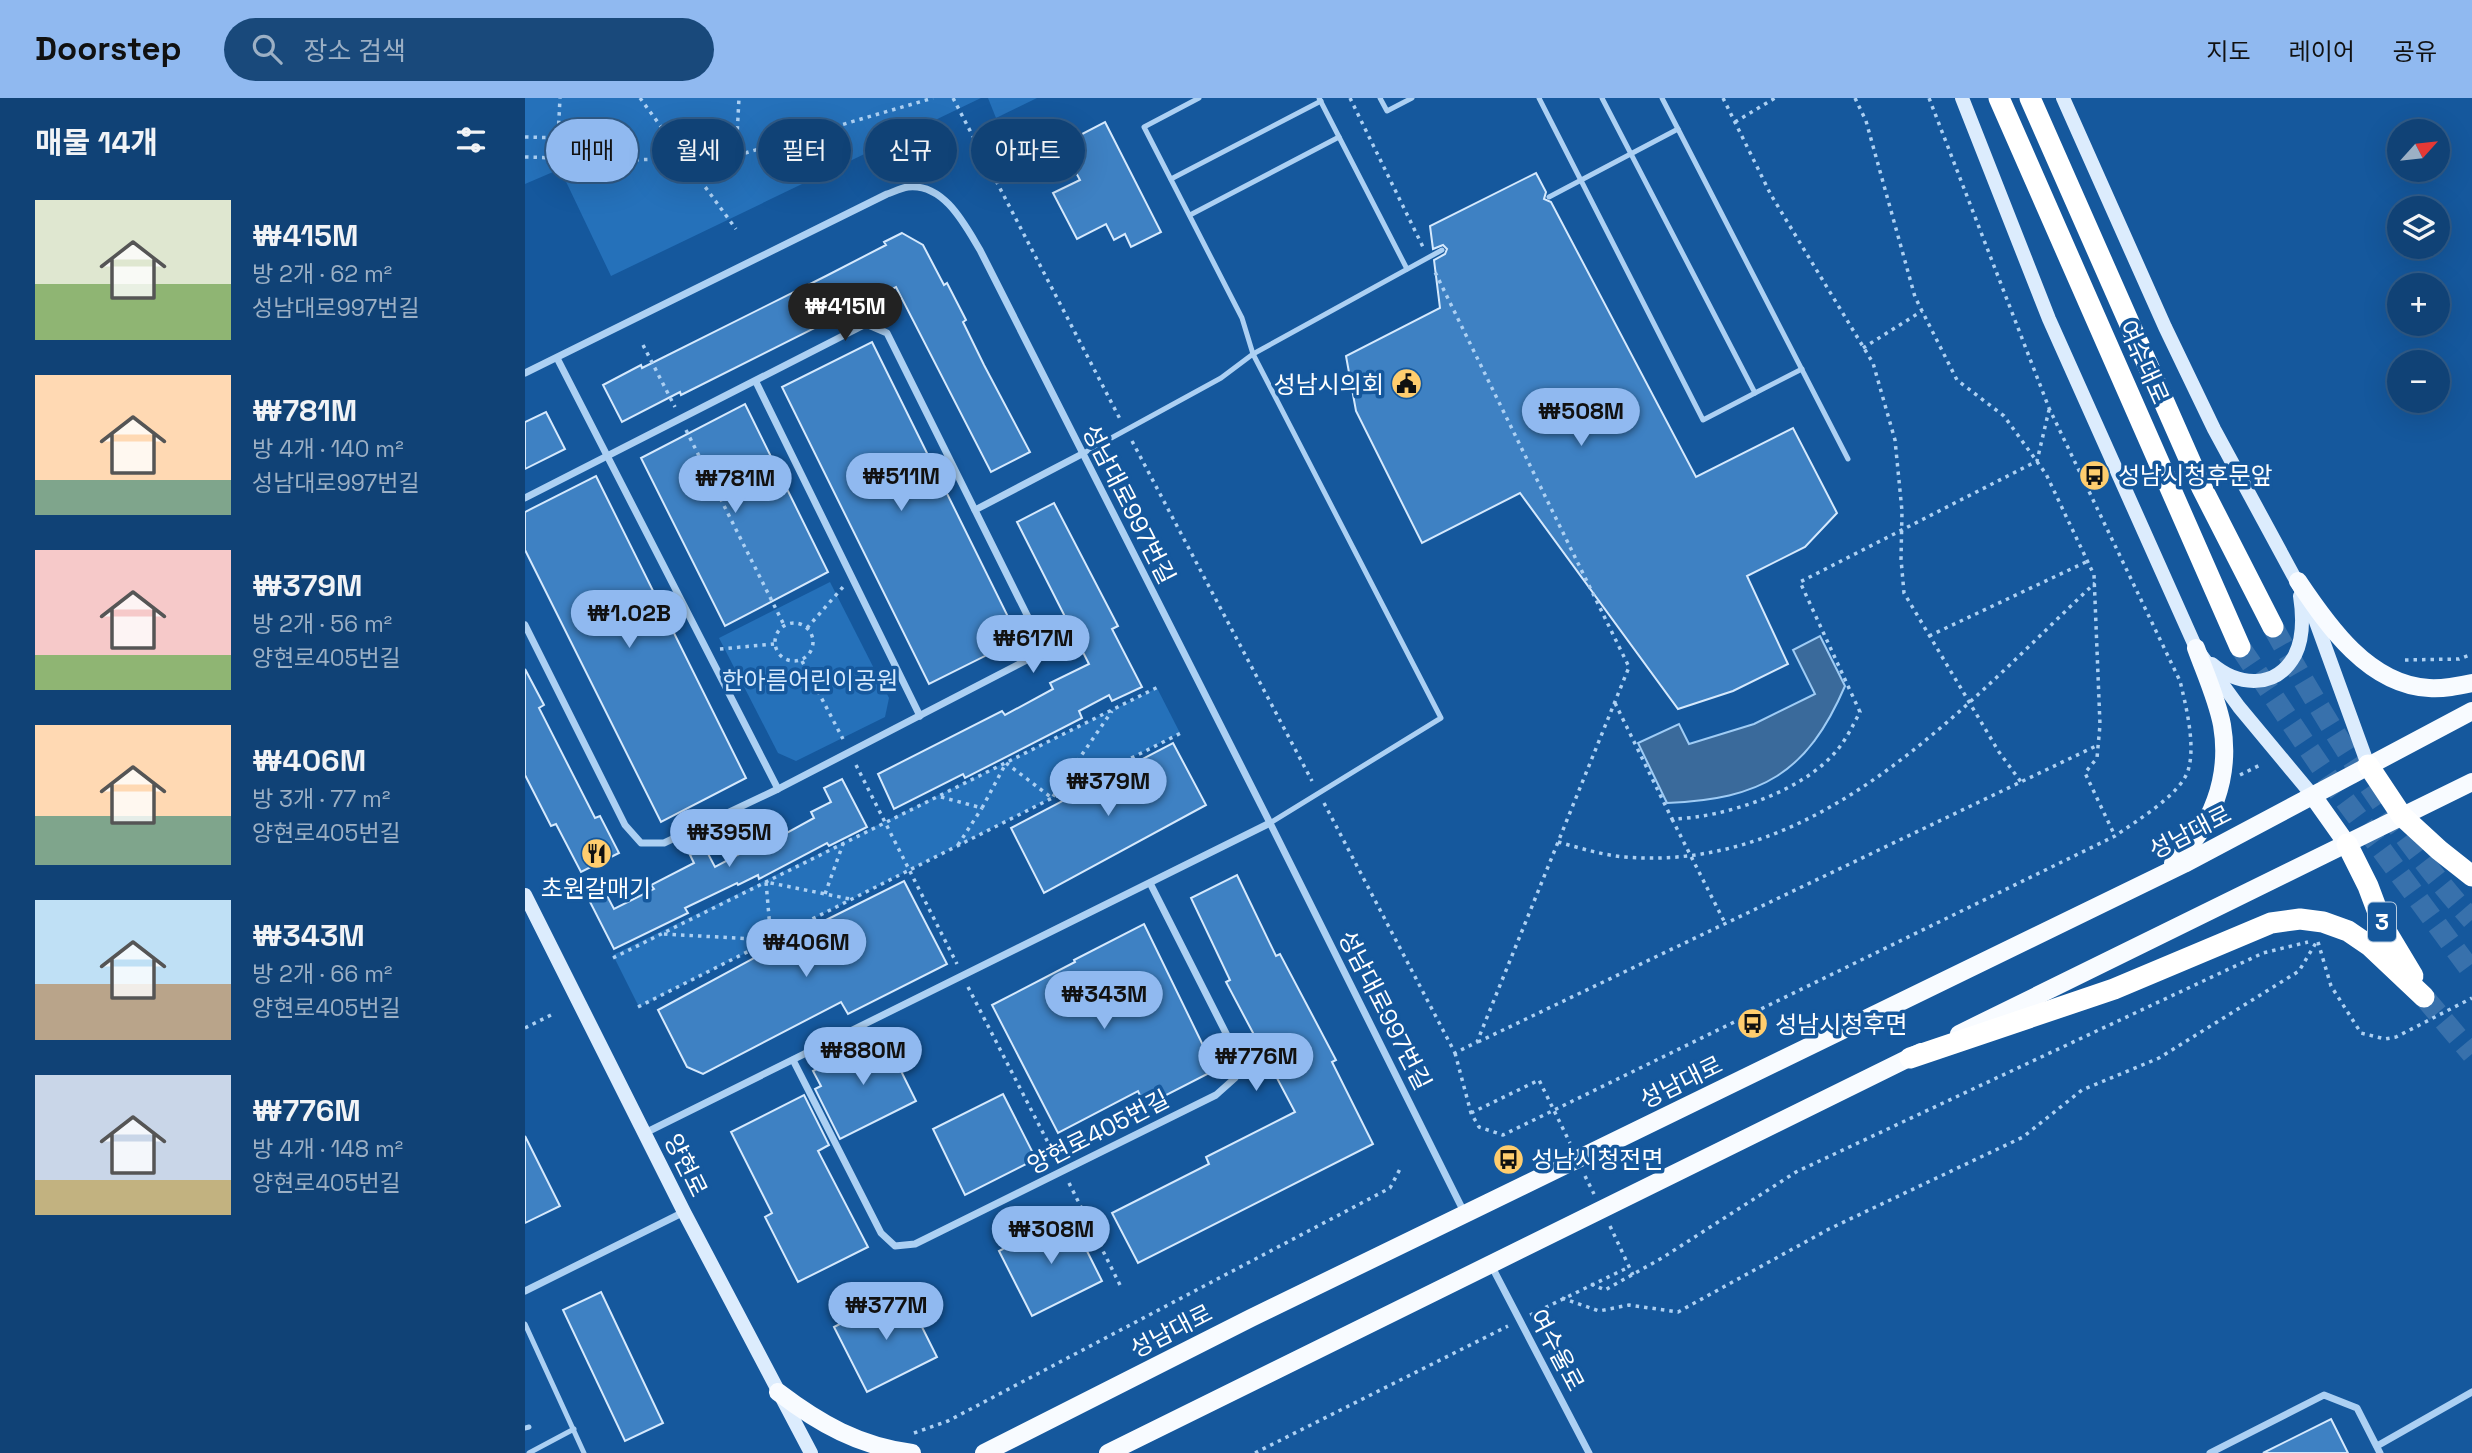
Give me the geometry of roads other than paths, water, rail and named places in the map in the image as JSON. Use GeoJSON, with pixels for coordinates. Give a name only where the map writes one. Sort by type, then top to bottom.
{"type":"FeatureCollection","features":[{"type":"Feature","properties":{"kind":"highway","name":"여수대로"},"geometry":{"type":"LineString","coordinates":[[1999,98],[2241,647]]}},
{"type":"Feature","properties":{"kind":"highway","name":"여수대로"},"geometry":{"type":"LineString","coordinates":[[2031,98],[2202,488],[2273,627]]}},
{"type":"Feature","properties":{"kind":"highway"},"geometry":{"type":"LineString","coordinates":[[2368,765],[2402,816],[2472,876]]}},
{"type":"Feature","properties":{"kind":"highway","name":"3"},"geometry":{"type":"LineString","coordinates":[[1910,1058],[2113,989],[2271,923],[2300,919],[2323,922],[2348,931],[2370,946],[2424,997],[2383,926],[2368,886],[2347,844]]}},
{"type":"Feature","properties":{"kind":"main road"},"geometry":{"type":"LineString","coordinates":[[1962,98],[2049,319],[2196,648],[2221,722],[2225,746],[2222,775],[2213,809],[2201,832],[2186,851],[2152,879]]}},
{"type":"Feature","properties":{"kind":"main road"},"geometry":{"type":"LineString","coordinates":[[2063,98],[2203,406],[2298,581],[2325,643],[2368,765]]}},
{"type":"Feature","properties":{"kind":"main road"},"geometry":{"type":"LineString","coordinates":[[2196,648],[2224,673],[2245,681],[2266,679],[2278,674],[2295,656],[2301,634],[2302,608],[2298,581]]}},
{"type":"Feature","properties":{"kind":"main road"},"geometry":{"type":"LineString","coordinates":[[2298,581],[2318,611],[2351,650],[2383,674],[2425,688],[2445,688],[2472,683]]}},
{"type":"Feature","properties":{"kind":"main road"},"geometry":{"type":"LineString","coordinates":[[2196,648],[2238,707],[2313,796],[2347,844]]}},
{"type":"Feature","properties":{"kind":"main road","name":"성남대로"},"geometry":{"type":"LineString","coordinates":[[984,1453],[1251,1318],[2152,879],[2472,712]]}},
{"type":"Feature","properties":{"kind":"main road"},"geometry":{"type":"LineString","coordinates":[[1108,1453],[2472,782]]}},
{"type":"Feature","properties":{"kind":"main road","name":"양현로"},"geometry":{"type":"LineString","coordinates":[[525,895],[684,1212],[811,1453]]}},
{"type":"Feature","properties":{"kind":"main road"},"geometry":{"type":"LineString","coordinates":[[778,1392],[829,1427],[884,1450],[909,1444]]}},
{"type":"Feature","properties":{"kind":"street","name":"성남대로997번길"},"geometry":{"type":"LineString","coordinates":[[525,373],[887,194],[908,187],[941,197],[953,209],[980,250],[1465,1215]]}},
{"type":"Feature","properties":{"kind":"street"},"geometry":{"type":"LineString","coordinates":[[525,498],[866,324],[887,332],[1034,629],[1025,661],[778,789],[664,843],[641,843],[625,825],[525,625]]}},
{"type":"Feature","properties":{"kind":"street"},"geometry":{"type":"LineString","coordinates":[[557,358],[778,789]]}},
{"type":"Feature","properties":{"kind":"street"},"geometry":{"type":"LineString","coordinates":[[756,382],[920,716]]}},
{"type":"Feature","properties":{"kind":"street"},"geometry":{"type":"LineString","coordinates":[[975,510],[1082,454]]}},
{"type":"Feature","properties":{"kind":"street"},"geometry":{"type":"LineString","coordinates":[[645,1133],[1270,823]]}},
{"type":"Feature","properties":{"kind":"street","name":"양현로405번길"},"geometry":{"type":"LineString","coordinates":[[793,1060],[881,1233],[895,1246],[915,1244],[1063,1172],[1216,1094],[1235,1077],[1238,1058],[1150,883]]}},
{"type":"Feature","properties":{"kind":"street"},"geometry":{"type":"LineString","coordinates":[[525,1291],[684,1212]]}},
{"type":"Feature","properties":{"kind":"street","name":"여수울로"},"geometry":{"type":"LineString","coordinates":[[1491,1265],[1589,1453]]}},
{"type":"Feature","properties":{"kind":"street"},"geometry":{"type":"LineString","coordinates":[[2210,1453],[2323,1395],[2357,1408],[2378,1450],[2472,1392]]}},
{"type":"Feature","properties":{"kind":"lane"},"geometry":{"type":"LineString","coordinates":[[1199,98],[1144,127],[1243,318],[1253,354],[1441,718],[1270,823]]}},
{"type":"Feature","properties":{"kind":"lane"},"geometry":{"type":"LineString","coordinates":[[1380,98],[1387,111],[1412,98]]}},
{"type":"Feature","properties":{"kind":"lane"},"geometry":{"type":"LineString","coordinates":[[1539,98],[1703,420],[1803,369]]}},
{"type":"Feature","properties":{"kind":"lane"},"geometry":{"type":"LineString","coordinates":[[1602,98],[1755,393]]}},
{"type":"Feature","properties":{"kind":"lane"},"geometry":{"type":"LineString","coordinates":[[1662,98],[1848,459]]}},
{"type":"Feature","properties":{"kind":"lane"},"geometry":{"type":"LineString","coordinates":[[1171,179],[1320,100],[1407,269]]}},
{"type":"Feature","properties":{"kind":"lane"},"geometry":{"type":"LineString","coordinates":[[1549,197],[1678,129]]}},
{"type":"Feature","properties":{"kind":"lane"},"geometry":{"type":"LineString","coordinates":[[1190,215],[1339,137]]}},
{"type":"Feature","properties":{"kind":"lane"},"geometry":{"type":"LineString","coordinates":[[1082,454],[1221,378],[1253,354],[1442,250]]}},
{"type":"Feature","properties":{"kind":"lane"},"geometry":{"type":"LineString","coordinates":[[525,1324],[585,1453]]}},
{"type":"Feature","properties":{"kind":"lane"},"geometry":{"type":"LineString","coordinates":[[529,1453],[573,1429]]}},
{"type":"Feature","properties":{"kind":"tunnel"},"geometry":{"type":"LineString","coordinates":[[2273,627],[2317,703],[2390,816],[2472,920]]}},
{"type":"Feature","properties":{"kind":"tunnel"},"geometry":{"type":"LineString","coordinates":[[2240,647],[2327,776],[2472,972]]}},
{"type":"Feature","properties":{"kind":"tunnel"},"geometry":{"type":"LineString","coordinates":[[2424,997],[2472,1054]]}},
{"type":"Feature","properties":{"kind":"place","name":"성남시의회"},"geometry":{"type":"Point","coordinates":[1407,384]}},
{"type":"Feature","properties":{"kind":"place","name":"성남시청후문앞"},"geometry":{"type":"Point","coordinates":[2095,475]}},
{"type":"Feature","properties":{"kind":"place","name":"초원갈매기"},"geometry":{"type":"Point","coordinates":[596,854]}},
{"type":"Feature","properties":{"kind":"place","name":"성남시청후면"},"geometry":{"type":"Point","coordinates":[1752,1024]}},
{"type":"Feature","properties":{"kind":"place","name":"성남시청전면"},"geometry":{"type":"Point","coordinates":[1508,1159]}},
{"type":"Feature","properties":{"kind":"park label","name":"한아름어린이공원"},"geometry":{"type":"Point","coordinates":[810,680]}}]}
